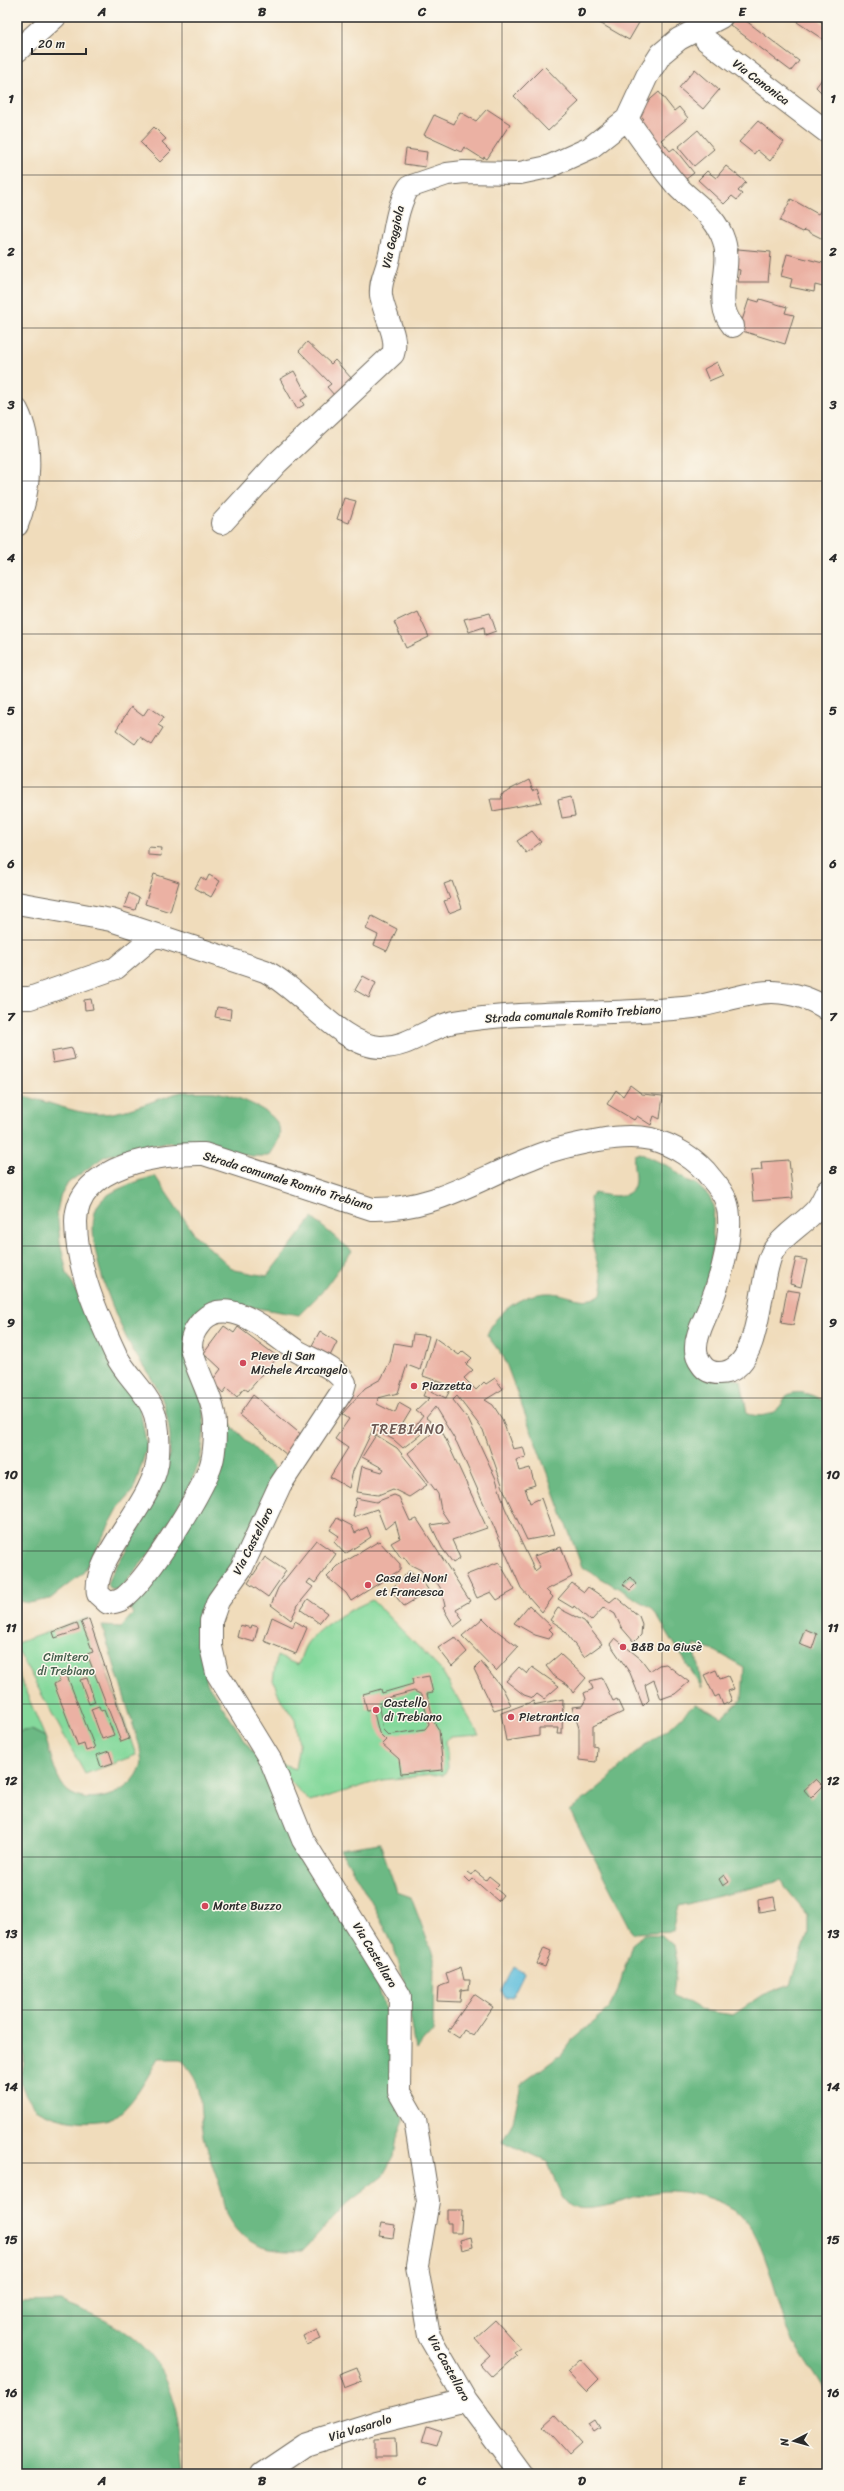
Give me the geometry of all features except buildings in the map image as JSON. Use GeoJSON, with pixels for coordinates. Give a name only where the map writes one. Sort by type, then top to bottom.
{"type":"FeatureCollection","features":[{"type":"Feature","properties":{"kind":"street"},"geometry":{"type":"LineString","coordinates":[[17,51],[55,17]]}},
{"type":"Feature","properties":{"kind":"street","name":"Via Gaggiola"},"geometry":{"type":"LineString","coordinates":[[222,523],[277,463],[393,354],[396,345],[381,296],[381,280],[387,267],[400,202],[408,187],[447,174],[464,172],[520,173],[548,167],[590,148],[627,119],[647,76],[661,54],[679,39],[722,17]]}},
{"type":"Feature","properties":{"kind":"street","name":"Via Canonica"},"geometry":{"type":"LineString","coordinates":[[702,27],[706,40],[827,132]]}},
{"type":"Feature","properties":{"kind":"street"},"geometry":{"type":"LineString","coordinates":[[627,119],[677,186],[716,222],[724,241],[727,264],[722,305],[726,317],[733,326]]}},
{"type":"Feature","properties":{"kind":"street"},"geometry":{"type":"LineString","coordinates":[[17,410],[27,445],[27,476],[17,526]]}},
{"type":"Feature","properties":{"kind":"street","name":"Strada comunale Romito Trebiano"},"geometry":{"type":"LineString","coordinates":[[17,903],[90,915],[265,971],[282,980],[330,1023],[350,1037],[380,1047],[402,1044],[452,1022],[533,1014],[693,1007],[772,992],[802,997],[817,1002],[827,1009]]}},
{"type":"Feature","properties":{"kind":"street"},"geometry":{"type":"LineString","coordinates":[[17,998],[30,998],[116,968],[156,935]]}},
{"type":"Feature","properties":{"kind":"street","name":"Strada comunale Romito Trebiano"},"geometry":{"type":"LineString","coordinates":[[296,1459],[343,1390],[345,1383],[342,1378],[298,1352],[250,1318],[237,1313],[222,1312],[206,1317],[191,1336],[191,1347],[215,1423],[211,1466],[202,1485],[160,1554],[137,1585],[126,1596],[117,1602],[108,1602],[98,1594],[98,1579],[104,1563],[152,1484],[158,1460],[158,1437],[152,1407],[117,1356],[86,1283],[79,1246],[76,1221],[80,1203],[89,1188],[115,1169],[159,1156],[179,1153],[204,1154],[372,1209],[395,1210],[447,1196],[532,1157],[579,1144],[622,1136],[651,1139],[689,1156],[706,1171],[722,1192],[727,1204],[728,1237],[718,1279],[698,1337],[696,1350],[699,1362],[704,1368],[715,1373],[728,1372],[739,1364],[750,1346],[756,1325],[765,1271],[774,1250],[817,1208],[827,1191]]}},
{"type":"Feature","properties":{"kind":"street","name":"Via Castellaro"},"geometry":{"type":"LineString","coordinates":[[296,1459],[280,1485],[242,1567],[218,1601],[211,1621],[211,1647],[217,1673],[271,1761],[303,1840],[400,1996],[399,2092],[415,2120],[428,2201],[417,2266],[429,2336],[466,2400],[521,2474]]}},
{"type":"Feature","properties":{"kind":"street","name":"Via Vasarolo"},"geometry":{"type":"LineString","coordinates":[[262,2474],[305,2445],[377,2422],[466,2400]]}},
{"type":"Feature","properties":{"kind":"green space"},"geometry":{"type":"Polygon","coordinates":[[[181,1092],[215,1092],[256,1106],[272,1116],[276,1121],[280,1133],[278,1140],[269,1156],[252,1156],[167,1142],[105,1156],[68,1183],[60,1197],[57,1212],[60,1242],[67,1273],[113,1364],[139,1404],[147,1447],[134,1489],[119,1507],[83,1573],[50,1599],[29,1603],[17,1601],[17,1095],[67,1109],[88,1113],[108,1114],[129,1109],[181,1092]]]}},
{"type":"Feature","properties":{"kind":"green space"},"geometry":{"type":"Polygon","coordinates":[[[640,1153],[672,1168],[686,1180],[695,1183],[708,1195],[714,1206],[710,1270],[695,1315],[693,1361],[741,1381],[747,1414],[761,1416],[770,1414],[781,1405],[787,1396],[798,1392],[808,1394],[827,1403],[827,2395],[796,2346],[788,2330],[768,2265],[761,2248],[745,2219],[735,2210],[710,2198],[691,2193],[672,2191],[653,2193],[613,2204],[587,2209],[576,2207],[564,2199],[556,2184],[548,2162],[502,2141],[513,2122],[521,2084],[561,2055],[571,2041],[609,2008],[617,1993],[632,1944],[645,1934],[661,1935],[674,1945],[677,1961],[673,1995],[699,2010],[733,2015],[763,1995],[790,1984],[808,1934],[808,1915],[780,1881],[679,1906],[673,1931],[633,1933],[570,1811],[608,1780],[632,1755],[672,1726],[695,1704],[722,1717],[742,1699],[744,1667],[715,1651],[694,1645],[702,1688],[652,1608],[582,1567],[504,1358],[487,1335],[491,1326],[504,1311],[521,1300],[531,1296],[550,1293],[589,1299],[595,1298],[601,1294],[603,1283],[593,1247],[590,1198],[594,1193],[616,1196],[627,1194],[631,1191],[635,1182],[634,1155],[640,1153]],[[805,1629],[799,1644],[811,1649],[817,1634],[805,1629]]]}},
{"type":"Feature","properties":{"kind":"green space"},"geometry":{"type":"Polygon","coordinates":[[[155,1176],[195,1235],[234,1270],[267,1276],[312,1218],[352,1251],[321,1293],[299,1315],[245,1306],[199,1315],[204,1433],[200,1461],[187,1491],[154,1548],[120,1589],[112,1590],[107,1584],[110,1577],[140,1527],[158,1492],[165,1473],[169,1455],[170,1437],[165,1408],[159,1391],[136,1356],[114,1311],[100,1271],[95,1250],[93,1230],[95,1214],[101,1201],[105,1197],[126,1186],[155,1176]]]}},
{"type":"Feature","properties":{"kind":"green space"},"geometry":{"type":"Polygon","coordinates":[[[224,1418],[277,1471],[280,1485],[205,1611],[198,1627],[207,1683],[259,1762],[362,1948],[376,1979],[390,2025],[404,2120],[397,2137],[394,2157],[383,2176],[348,2203],[303,2251],[269,2249],[260,2246],[242,2235],[228,2216],[203,2132],[200,2096],[197,2082],[181,2059],[158,2059],[132,2100],[121,2112],[113,2117],[91,2122],[66,2119],[43,2112],[31,2103],[21,2083],[24,2054],[17,2023],[17,1732],[31,1730],[45,1737],[58,1777],[62,1784],[66,1790],[81,1798],[92,1799],[112,1794],[130,1783],[137,1775],[142,1764],[140,1747],[102,1626],[121,1627],[133,1614],[128,1605],[142,1592],[224,1418]]]}},
{"type":"Feature","properties":{"kind":"green space"},"geometry":{"type":"Polygon","coordinates":[[[372,1600],[442,1671],[479,1735],[450,1737],[446,1740],[448,1768],[444,1774],[382,1780],[310,1802],[271,1761],[295,1769],[299,1744],[295,1720],[280,1698],[273,1680],[277,1656],[298,1665],[306,1644],[314,1635],[346,1612],[372,1600]]]}},
{"type":"Feature","properties":{"kind":"green space","name":"Cimitero di Trebiano"},"geometry":{"type":"Polygon","coordinates":[[[88,1618],[136,1755],[85,1774],[17,1649],[17,1643],[88,1618]]]}},
{"type":"Feature","properties":{"kind":"green space"},"geometry":{"type":"Polygon","coordinates":[[[17,1671],[45,1737],[32,1730],[17,1732],[17,1671]]]}},
{"type":"Feature","properties":{"kind":"green space"},"geometry":{"type":"Polygon","coordinates":[[[380,1843],[397,1892],[411,1897],[434,1958],[433,2031],[416,2050],[410,2010],[401,1971],[393,1946],[375,1909],[340,1849],[380,1843]]]}},
{"type":"Feature","properties":{"kind":"green space"},"geometry":{"type":"Polygon","coordinates":[[[61,2301],[117,2327],[146,2350],[157,2365],[167,2382],[176,2412],[183,2474],[17,2474],[17,2302],[61,2301]]]}},
{"type":"Feature","properties":{"kind":"water"},"geometry":{"type":"Polygon","coordinates":[[[514,1967],[524,1973],[512,1997],[504,1998],[502,1991],[514,1967]]]}},
{"type":"Feature","properties":{"kind":"place","name":"Pieve di San Michele Arcangelo"},"geometry":{"type":"Point","coordinates":[243,1363]}},
{"type":"Feature","properties":{"kind":"place","name":"Piazzetta"},"geometry":{"type":"Point","coordinates":[414,1386]}},
{"type":"Feature","properties":{"kind":"place","name":"Casa dei Noni et Francesca"},"geometry":{"type":"Point","coordinates":[368,1585]}},
{"type":"Feature","properties":{"kind":"place","name":"B&B Da Giusè"},"geometry":{"type":"Point","coordinates":[623,1647]}},
{"type":"Feature","properties":{"kind":"place","name":"Castello di Trebiano"},"geometry":{"type":"Point","coordinates":[376,1710]}},
{"type":"Feature","properties":{"kind":"place","name":"Pietrantica"},"geometry":{"type":"Point","coordinates":[511,1717]}},
{"type":"Feature","properties":{"kind":"place","name":"Monte Buzzo"},"geometry":{"type":"Point","coordinates":[205,1906]}},
{"type":"Feature","properties":{"kind":"district","name":"TREBIANO"},"geometry":{"type":"Point","coordinates":[408,1429]}}]}
